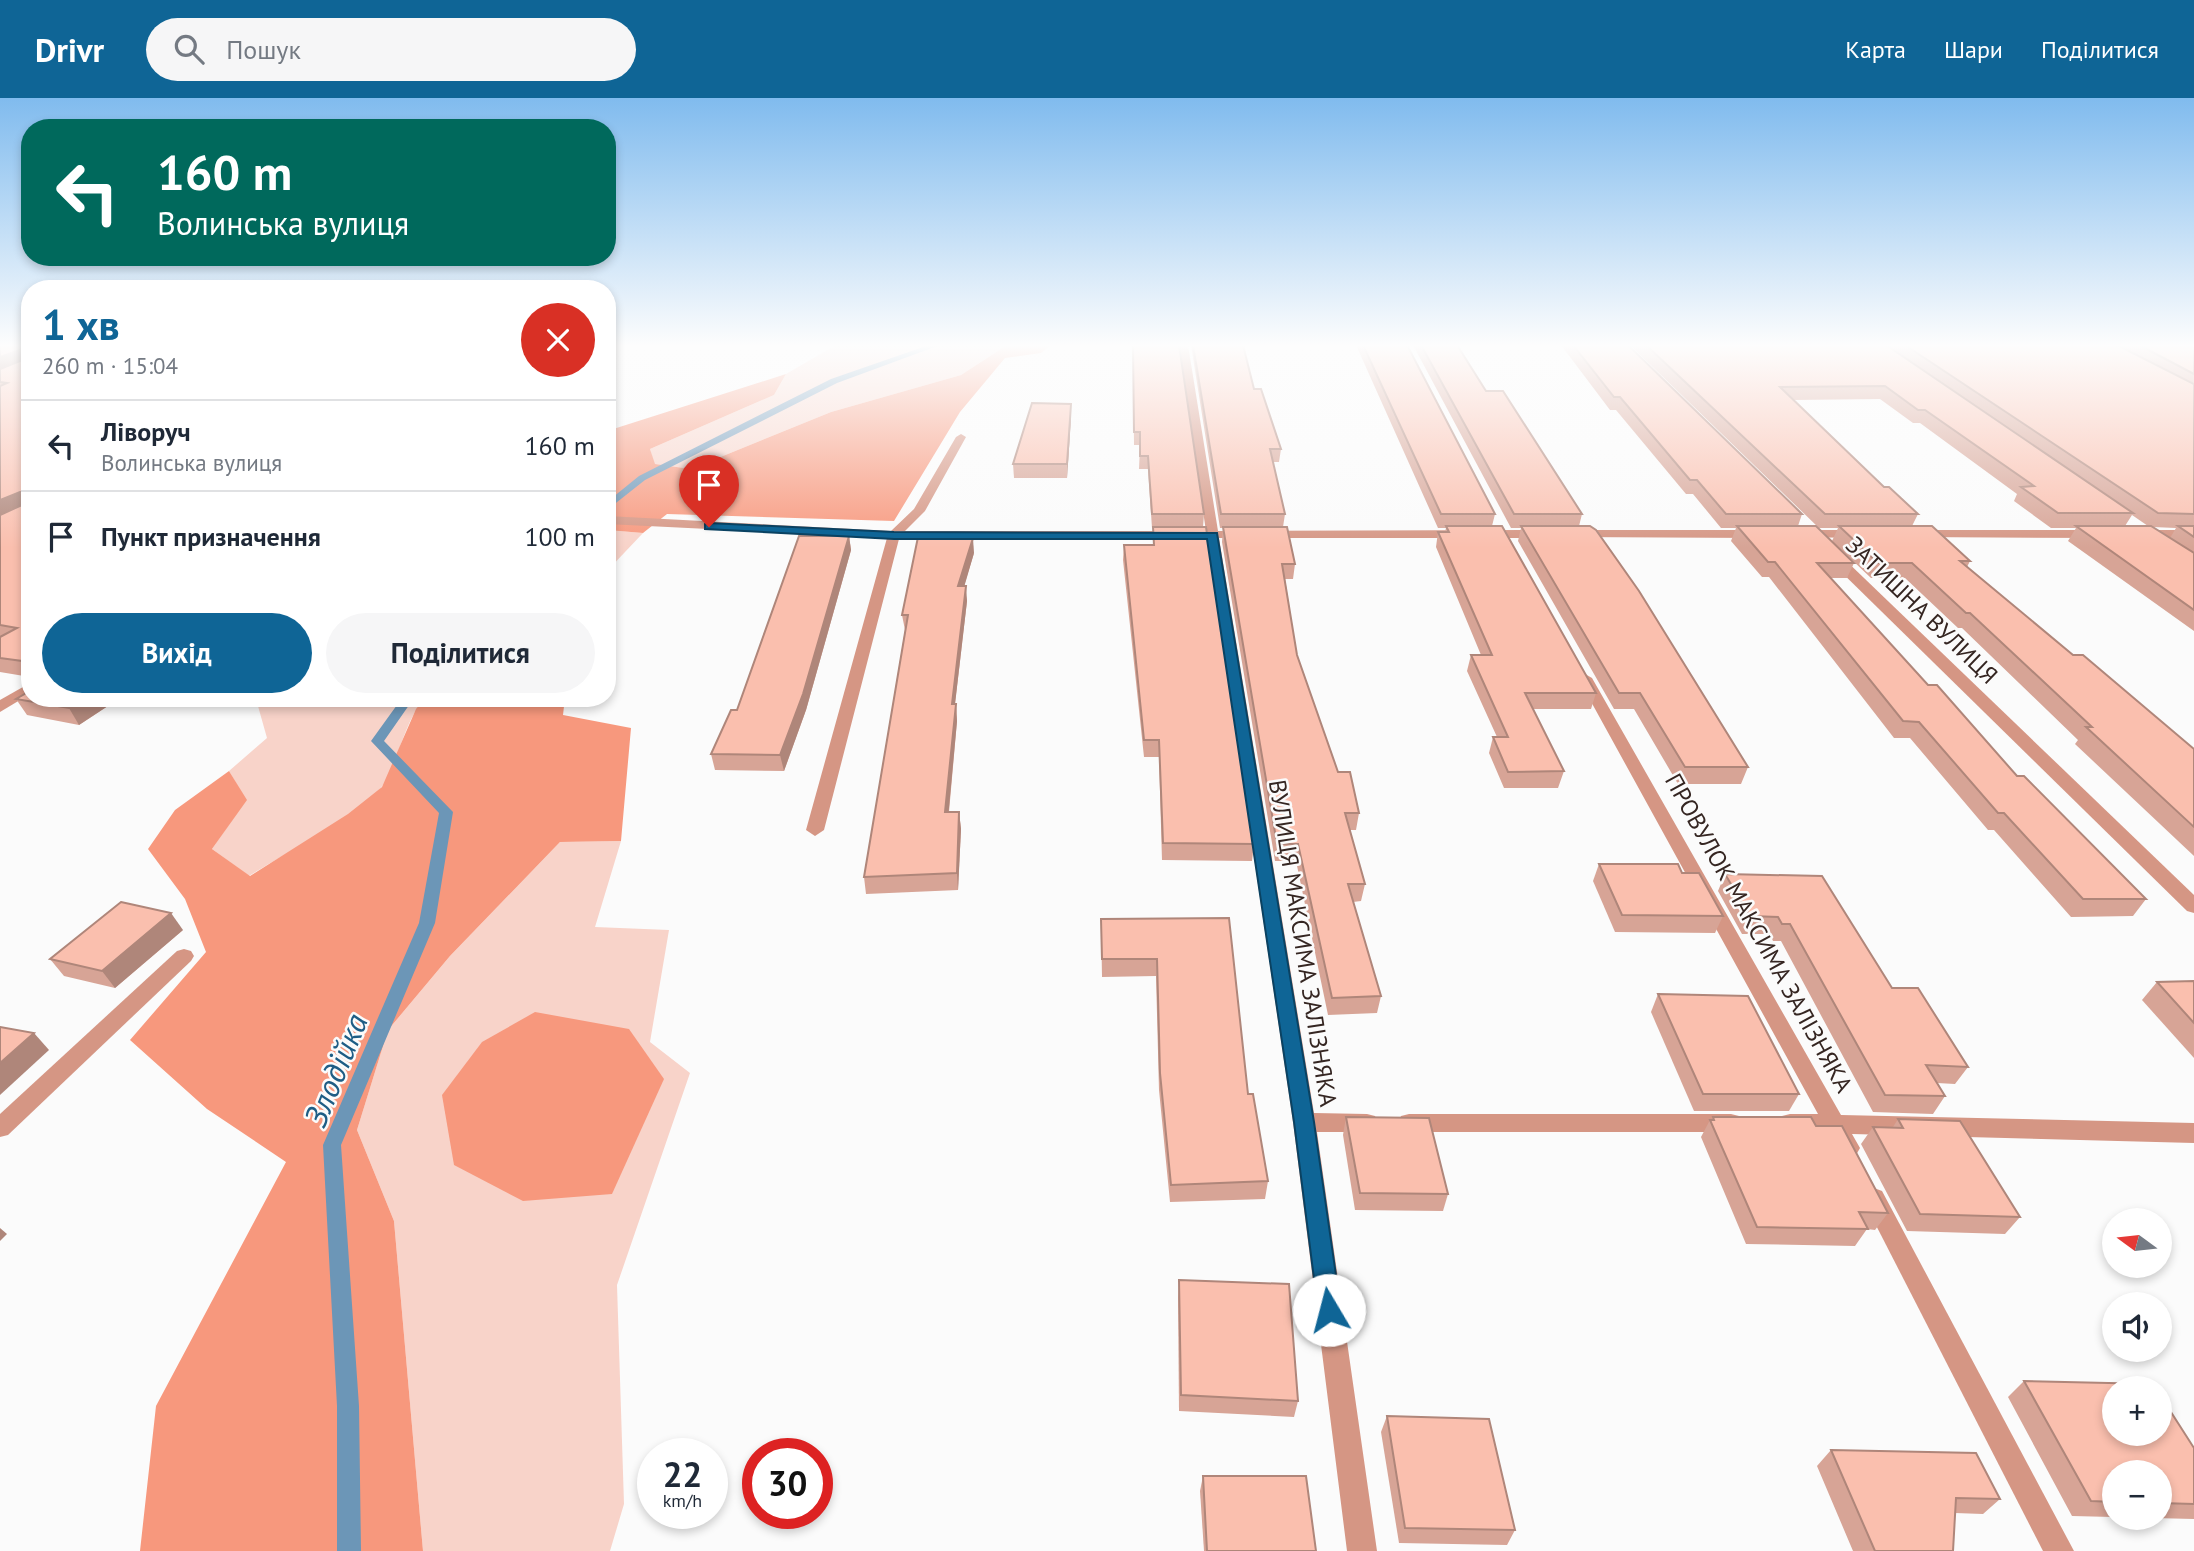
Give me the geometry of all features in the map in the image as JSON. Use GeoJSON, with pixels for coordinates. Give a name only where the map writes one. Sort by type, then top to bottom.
{"type":"FeatureCollection","features":[{"type":"Feature","properties":{"kind":"street","name":"ВУЛИЦЯ МАКСИМА ЗАЛІЗНЯКА"},"geometry":{"type":"LineString","coordinates":[[1193,413],[1304,1122],[1362,1551]]}},
{"type":"Feature","properties":{"kind":"street"},"geometry":{"type":"LineString","coordinates":[[815,830],[894,535],[919,511],[961,437]]}},
{"type":"Feature","properties":{"kind":"street"},"geometry":{"type":"LineString","coordinates":[[1492,511],[1518,558]]}},
{"type":"Feature","properties":{"kind":"street"},"geometry":{"type":"LineString","coordinates":[[616,521],[894,535],[1775,534],[1805,529],[1878,534]]}},
{"type":"Feature","properties":{"kind":"street","name":"ЗАТИШНА ВУЛИЦЯ"},"geometry":{"type":"LineString","coordinates":[[1805,529],[2194,906]]}},
{"type":"Feature","properties":{"kind":"street"},"geometry":{"type":"LineString","coordinates":[[2166,547],[2140,531],[2194,534]]}},
{"type":"Feature","properties":{"kind":"street"},"geometry":{"type":"LineString","coordinates":[[1905,534],[2107,534]]}},
{"type":"Feature","properties":{"kind":"street","name":"ПРОВУЛОК МАКСИМА ЗАЛІЗНЯКА"},"geometry":{"type":"LineString","coordinates":[[1578,667],[1854,1160]]}},
{"type":"Feature","properties":{"kind":"street"},"geometry":{"type":"LineString","coordinates":[[0,707],[21,693]]}},
{"type":"Feature","properties":{"kind":"street"},"geometry":{"type":"LineString","coordinates":[[0,1128],[184,956]]}},
{"type":"Feature","properties":{"kind":"street"},"geometry":{"type":"LineString","coordinates":[[1304,1122],[1835,1123],[2194,1133]]}},
{"type":"Feature","properties":{"kind":"street"},"geometry":{"type":"LineString","coordinates":[[1867,1184],[2059,1551]]}},
{"type":"Feature","properties":{"kind":"shaded area"},"geometry":{"type":"Polygon","coordinates":[[[664,413],[733,413],[650,449],[655,464],[691,469],[829,413],[960,413],[894,521],[667,514],[643,533],[616,531],[616,428],[664,413]]]}},
{"type":"Feature","properties":{"kind":"shaded area"},"geometry":{"type":"Polygon","coordinates":[[[733,413],[829,413],[691,469],[654,464],[650,449],[733,413]]]}},
{"type":"Feature","properties":{"kind":"shaded area"},"geometry":{"type":"Polygon","coordinates":[[[616,531],[643,533],[616,562],[616,531]]]}},
{"type":"Feature","properties":{"kind":"shaded area"},"geometry":{"type":"Polygon","coordinates":[[[258,707],[419,707],[389,775],[374,795],[321,833],[249,876],[212,849],[246,800],[229,771],[267,738],[258,707]]]}},
{"type":"Feature","properties":{"kind":"shaded area"},"geometry":{"type":"Polygon","coordinates":[[[564,707],[563,715],[631,728],[621,841],[560,842],[450,956],[388,1030],[357,1130],[394,1221],[423,1551],[140,1551],[156,1406],[286,1162],[207,1109],[130,1040],[206,952],[185,899],[148,849],[175,810],[229,771],[247,800],[212,849],[250,876],[348,814],[382,787],[416,709],[564,707]]]}},
{"type":"Feature","properties":{"kind":"shaded area"},"geometry":{"type":"Polygon","coordinates":[[[621,841],[595,927],[669,930],[650,1042],[690,1073],[617,1285],[624,1504],[610,1551],[423,1551],[394,1221],[357,1130],[388,1030],[450,956],[560,842],[621,841]]]}},
{"type":"Feature","properties":{"kind":"shaded area"},"geometry":{"type":"Polygon","coordinates":[[[535,1012],[629,1029],[664,1079],[612,1194],[523,1201],[454,1165],[442,1095],[482,1042],[535,1012]]]}},
{"type":"Feature","properties":{"kind":"building"},"geometry":{"type":"Polygon","coordinates":[[[0,413],[21,413],[21,492],[0,500],[0,413]]]}},
{"type":"Feature","properties":{"kind":"building"},"geometry":{"type":"Polygon","coordinates":[[[1029,413],[1070,413],[1067,464],[1013,464],[1029,413]]]}},
{"type":"Feature","properties":{"kind":"building"},"geometry":{"type":"Polygon","coordinates":[[[1134,413],[1189,413],[1204,514],[1152,514],[1148,456],[1140,456],[1140,432],[1134,432],[1134,413]]]}},
{"type":"Feature","properties":{"kind":"building"},"geometry":{"type":"Polygon","coordinates":[[[1204,413],[1269,413],[1281,449],[1270,449],[1285,514],[1221,514],[1204,413]]]}},
{"type":"Feature","properties":{"kind":"building"},"geometry":{"type":"Polygon","coordinates":[[[1394,413],[1442,413],[1495,514],[1441,514],[1394,413]]]}},
{"type":"Feature","properties":{"kind":"building"},"geometry":{"type":"Polygon","coordinates":[[[1458,413],[1517,413],[1582,514],[1514,514],[1458,413]]]}},
{"type":"Feature","properties":{"kind":"building"},"geometry":{"type":"Polygon","coordinates":[[[1633,413],[1698,413],[1802,514],[1726,514],[1697,480],[1690,480],[1633,413]]]}},
{"type":"Feature","properties":{"kind":"building"},"geometry":{"type":"Polygon","coordinates":[[[1718,413],[1807,413],[1884,487],[1889,487],[1918,514],[1825,514],[1718,413]]]}},
{"type":"Feature","properties":{"kind":"building"},"geometry":{"type":"Polygon","coordinates":[[[1929,413],[1986,413],[2133,513],[2058,513],[2021,487],[2034,486],[1929,413]]]}},
{"type":"Feature","properties":{"kind":"building"},"geometry":{"type":"Polygon","coordinates":[[[2007,413],[2194,413],[2194,514],[2158,513],[2007,413]]]}},
{"type":"Feature","properties":{"kind":"building"},"geometry":{"type":"Polygon","coordinates":[[[21,505],[21,661],[0,658],[0,637],[17,628],[0,625],[0,515],[21,505]]]}},
{"type":"Feature","properties":{"kind":"building"},"geometry":{"type":"Polygon","coordinates":[[[1446,526],[1502,526],[1596,693],[1525,693],[1564,771],[1508,772],[1493,737],[1508,737],[1471,655],[1492,655],[1438,532],[1449,532],[1446,526]]]}},
{"type":"Feature","properties":{"kind":"building"},"geometry":{"type":"Polygon","coordinates":[[[1521,526],[1590,526],[1596,530],[1639,591],[1748,767],[1685,767],[1640,693],[1619,693],[1521,526]]]}},
{"type":"Feature","properties":{"kind":"building"},"geometry":{"type":"Polygon","coordinates":[[[1737,526],[1816,526],[1854,563],[1817,563],[1928,685],[1937,685],[2017,776],[2024,776],[2146,899],[2083,899],[2004,813],[1998,813],[1919,722],[1903,721],[1775,562],[1768,562],[1737,526]]]}},
{"type":"Feature","properties":{"kind":"building"},"geometry":{"type":"Polygon","coordinates":[[[1839,526],[1932,526],[1970,561],[1960,561],[2073,655],[2083,655],[2194,749],[2194,827],[2086,727],[2092,727],[1970,613],[1966,613],[1912,563],[1878,563],[1839,526]]]}},
{"type":"Feature","properties":{"kind":"building"},"geometry":{"type":"Polygon","coordinates":[[[2076,526],[2151,526],[2194,553],[2194,610],[2076,526]]]}},
{"type":"Feature","properties":{"kind":"building"},"geometry":{"type":"Polygon","coordinates":[[[2178,526],[2194,526],[2194,537],[2178,526]]]}},
{"type":"Feature","properties":{"kind":"building"},"geometry":{"type":"Polygon","coordinates":[[[1153,527],[1206,527],[1254,844],[1163,843],[1159,740],[1144,740],[1124,545],[1154,545],[1153,527]]]}},
{"type":"Feature","properties":{"kind":"building"},"geometry":{"type":"Polygon","coordinates":[[[1223,527],[1287,527],[1295,564],[1282,564],[1297,655],[1338,772],[1350,772],[1359,813],[1345,813],[1365,884],[1348,884],[1381,996],[1332,998],[1298,844],[1277,844],[1223,527]]]}},
{"type":"Feature","properties":{"kind":"building"},"geometry":{"type":"Polygon","coordinates":[[[799,536],[849,536],[803,694],[780,755],[711,754],[731,710],[737,710],[799,536]]]}},
{"type":"Feature","properties":{"kind":"building"},"geometry":{"type":"Polygon","coordinates":[[[918,537],[973,538],[958,586],[966,586],[952,704],[956,704],[945,812],[959,812],[957,873],[864,877],[908,615],[902,615],[918,537]]]}},
{"type":"Feature","properties":{"kind":"building"},"geometry":{"type":"Polygon","coordinates":[[[1599,864],[1678,864],[1682,873],[1699,873],[1723,916],[1622,915],[1599,864]]]}},
{"type":"Feature","properties":{"kind":"building"},"geometry":{"type":"Polygon","coordinates":[[[1725,874],[1822,876],[1892,988],[1918,988],[1968,1067],[1926,1065],[1945,1096],[1885,1095],[1790,924],[1782,924],[1778,917],[1750,916],[1725,874]]]}},
{"type":"Feature","properties":{"kind":"building"},"geometry":{"type":"Polygon","coordinates":[[[121,902],[171,913],[102,971],[50,959],[121,902]]]}},
{"type":"Feature","properties":{"kind":"building"},"geometry":{"type":"Polygon","coordinates":[[[1229,918],[1248,1094],[1253,1094],[1268,1181],[1171,1185],[1160,1073],[1157,959],[1102,959],[1101,919],[1229,918]]]}},
{"type":"Feature","properties":{"kind":"building"},"geometry":{"type":"Polygon","coordinates":[[[2194,981],[2194,1023],[2157,982],[2194,981]]]}},
{"type":"Feature","properties":{"kind":"building"},"geometry":{"type":"Polygon","coordinates":[[[1658,994],[1748,996],[1799,1094],[1703,1094],[1658,994]]]}},
{"type":"Feature","properties":{"kind":"building"},"geometry":{"type":"Polygon","coordinates":[[[0,1027],[34,1033],[0,1063],[0,1027]]]}},
{"type":"Feature","properties":{"kind":"building"},"geometry":{"type":"Polygon","coordinates":[[[1346,1117],[1429,1118],[1448,1194],[1360,1193],[1346,1117]]]}},
{"type":"Feature","properties":{"kind":"building"},"geometry":{"type":"Polygon","coordinates":[[[1713,1117],[1811,1117],[1816,1126],[1842,1126],[1888,1213],[1859,1212],[1868,1229],[1757,1227],[1710,1120],[1714,1120],[1713,1117]]]}},
{"type":"Feature","properties":{"kind":"building"},"geometry":{"type":"Polygon","coordinates":[[[1898,1119],[1960,1121],[2020,1217],[1920,1214],[1873,1127],[1903,1128],[1898,1119]]]}},
{"type":"Feature","properties":{"kind":"building"},"geometry":{"type":"Polygon","coordinates":[[[1179,1280],[1289,1284],[1298,1401],[1181,1395],[1179,1280]]]}},
{"type":"Feature","properties":{"kind":"building"},"geometry":{"type":"Polygon","coordinates":[[[2024,1381],[2102,1383],[2102,1446],[2172,1446],[2172,1414],[2194,1448],[2194,1504],[2172,1503],[2172,1460],[2102,1460],[2102,1501],[2091,1501],[2024,1381]]]}},
{"type":"Feature","properties":{"kind":"building"},"geometry":{"type":"Polygon","coordinates":[[[1387,1416],[1489,1419],[1515,1530],[1405,1528],[1387,1416]]]}},
{"type":"Feature","properties":{"kind":"building"},"geometry":{"type":"Polygon","coordinates":[[[1831,1450],[1976,1453],[2000,1499],[1956,1498],[1953,1551],[1875,1551],[1831,1450]]]}},
{"type":"Feature","properties":{"kind":"building"},"geometry":{"type":"Polygon","coordinates":[[[1203,1476],[1306,1476],[1316,1551],[1207,1551],[1203,1476]]]}},
{"type":"Feature","properties":{"kind":"waterway","name":"Злодійка"},"geometry":{"type":"LineString","coordinates":[[616,500],[642,478],[771,413]]}},
{"type":"Feature","properties":{"kind":"waterway","name":"Злодійка"},"geometry":{"type":"LineString","coordinates":[[349,1551],[348,1406],[332,1145],[427,923],[446,812],[377,741],[402,707]]}},
{"type":"Feature","properties":{"kind":"route"},"geometry":{"type":"LineString","coordinates":[[709,527],[894,535],[1213,535],[1304,1122],[1329,1310]]}}]}
